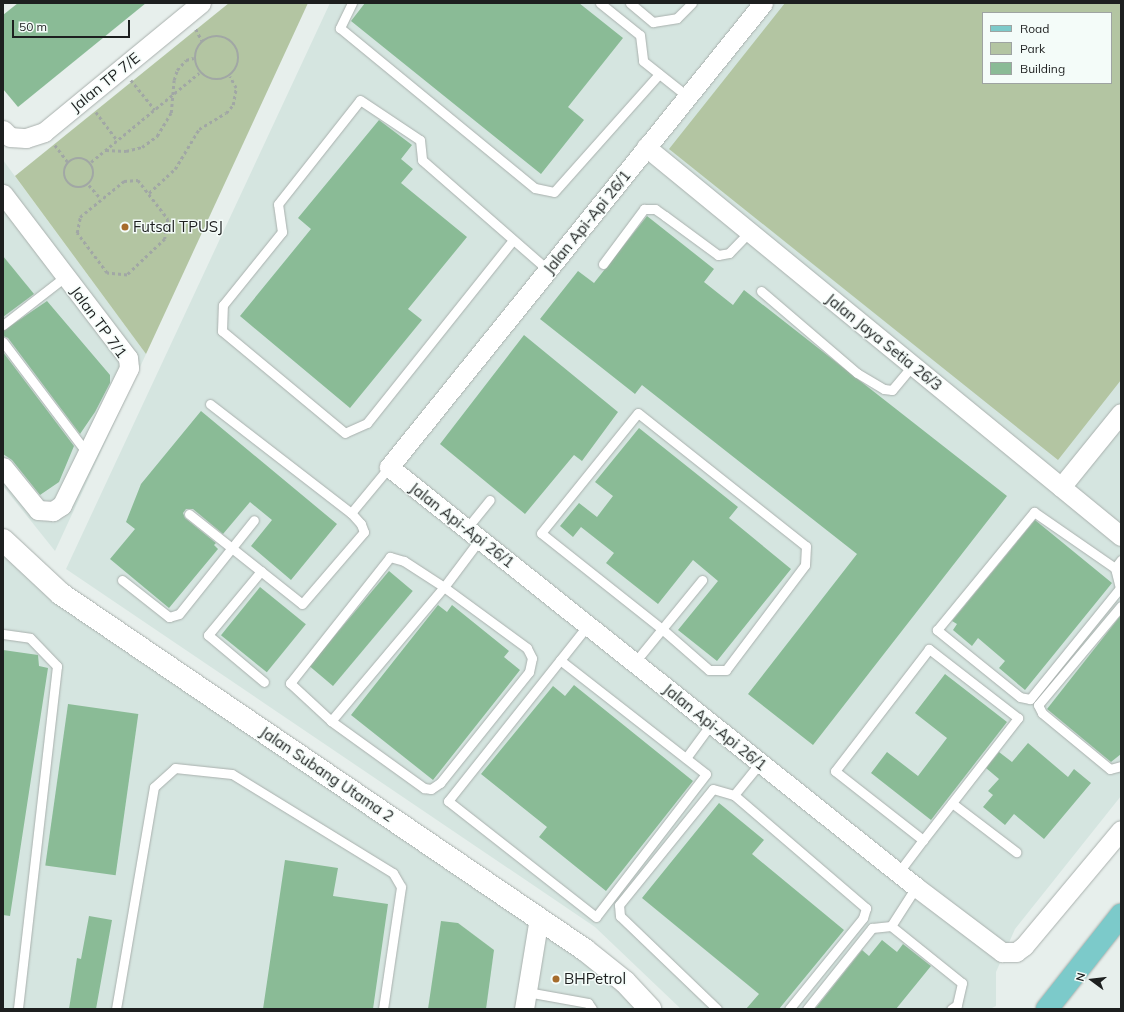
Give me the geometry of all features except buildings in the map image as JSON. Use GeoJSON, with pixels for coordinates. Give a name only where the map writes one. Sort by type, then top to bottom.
{"type":"FeatureCollection","features":[{"type":"Feature","properties":{"kind":"main road","name":"Jalan Subang Utama 2"},"geometry":{"type":"LineString","coordinates":[[3,540],[61,594],[539,917],[625,982],[650,1009]]}},
{"type":"Feature","properties":{"kind":"main road"},"geometry":{"type":"LineString","coordinates":[[1047,1009],[1121,915]]}},
{"type":"Feature","properties":{"kind":"street","name":"Jalan Api-Api 26/1"},"geometry":{"type":"LineString","coordinates":[[760,4],[389,467],[898,873],[1002,952],[1016,952],[1024,946],[1121,830]]}},
{"type":"Feature","properties":{"kind":"street","name":"Jalan TP 7/E"},"geometry":{"type":"LineString","coordinates":[[3,130],[10,138],[26,138],[44,132],[122,69],[191,6]]}},
{"type":"Feature","properties":{"kind":"street","name":"Jalan Jaya Setia 26/3"},"geometry":{"type":"LineString","coordinates":[[646,147],[1121,536]]}},
{"type":"Feature","properties":{"kind":"street","name":"Jalan TP 7/1"},"geometry":{"type":"LineString","coordinates":[[3,194],[128,358],[129,368],[62,505],[53,511],[38,510],[3,467]]}},
{"type":"Feature","properties":{"kind":"street"},"geometry":{"type":"LineString","coordinates":[[1061,487],[1121,413]]}},
{"type":"Feature","properties":{"kind":"street"},"geometry":{"type":"LineString","coordinates":[[526,1000],[539,917]]}},
{"type":"Feature","properties":{"kind":"lane"},"geometry":{"type":"LineString","coordinates":[[352,3],[340,28],[535,188],[554,192],[659,74]]}},
{"type":"Feature","properties":{"kind":"lane"},"geometry":{"type":"LineString","coordinates":[[600,3],[640,35],[643,61],[687,96]]}},
{"type":"Feature","properties":{"kind":"lane"},"geometry":{"type":"LineString","coordinates":[[630,3],[653,22],[678,18],[692,3]]}},
{"type":"Feature","properties":{"kind":"lane"},"geometry":{"type":"LineString","coordinates":[[513,240],[367,423],[345,433],[222,331],[223,305],[282,232],[278,204],[360,100],[420,140],[422,160],[548,270]]}},
{"type":"Feature","properties":{"kind":"lane"},"geometry":{"type":"LineString","coordinates":[[603,264],[644,209],[655,209],[718,255],[729,253],[749,232]]}},
{"type":"Feature","properties":{"kind":"lane"},"geometry":{"type":"LineString","coordinates":[[3,325],[66,276]]}},
{"type":"Feature","properties":{"kind":"lane"},"geometry":{"type":"LineString","coordinates":[[761,291],[857,372],[884,389],[892,390],[913,365]]}},
{"type":"Feature","properties":{"kind":"lane"},"geometry":{"type":"LineString","coordinates":[[3,342],[87,453]]}},
{"type":"Feature","properties":{"kind":"lane"},"geometry":{"type":"LineString","coordinates":[[189,514],[302,604],[364,532],[361,524],[351,513],[210,404]]}},
{"type":"Feature","properties":{"kind":"lane"},"geometry":{"type":"LineString","coordinates":[[638,413],[806,546],[805,565],[726,670],[709,670],[662,629],[541,533],[638,413]]}},
{"type":"Feature","properties":{"kind":"lane"},"geometry":{"type":"LineString","coordinates":[[351,513],[389,467]]}},
{"type":"Feature","properties":{"kind":"lane"},"geometry":{"type":"LineString","coordinates":[[331,721],[444,586],[490,500]]}},
{"type":"Feature","properties":{"kind":"lane"},"geometry":{"type":"LineString","coordinates":[[1034,512],[1115,568],[1120,588],[1030,698],[1020,697],[937,630],[1034,512]]}},
{"type":"Feature","properties":{"kind":"lane"},"geometry":{"type":"LineString","coordinates":[[122,580],[169,617],[179,614],[254,520]]}},
{"type":"Feature","properties":{"kind":"lane"},"geometry":{"type":"LineString","coordinates":[[390,558],[404,561],[444,586],[527,648],[532,658],[529,672],[440,783],[431,789],[424,788],[331,721],[290,683],[390,558]]}},
{"type":"Feature","properties":{"kind":"lane"},"geometry":{"type":"LineString","coordinates":[[1115,568],[1121,560]]}},
{"type":"Feature","properties":{"kind":"lane"},"geometry":{"type":"LineString","coordinates":[[261,571],[208,635],[264,682]]}},
{"type":"Feature","properties":{"kind":"lane"},"geometry":{"type":"LineString","coordinates":[[635,662],[702,580]]}},
{"type":"Feature","properties":{"kind":"lane"},"geometry":{"type":"LineString","coordinates":[[1121,606],[1038,705],[1042,713],[1110,769],[1121,766]]}},
{"type":"Feature","properties":{"kind":"lane"},"geometry":{"type":"LineString","coordinates":[[560,660],[706,774],[596,917],[448,801],[560,660],[588,625]]}},
{"type":"Feature","properties":{"kind":"lane"},"geometry":{"type":"LineString","coordinates":[[3,634],[30,638],[58,666],[18,1009]]}},
{"type":"Feature","properties":{"kind":"lane"},"geometry":{"type":"LineString","coordinates":[[898,873],[924,840],[1018,718],[929,649],[835,771],[924,840]]}},
{"type":"Feature","properties":{"kind":"lane"},"geometry":{"type":"LineString","coordinates":[[686,758],[711,724]]}},
{"type":"Feature","properties":{"kind":"lane"},"geometry":{"type":"LineString","coordinates":[[734,795],[760,763]]}},
{"type":"Feature","properties":{"kind":"lane"},"geometry":{"type":"LineString","coordinates":[[116,1009],[154,787],[175,768],[232,774],[393,873],[401,887],[383,1009]]}},
{"type":"Feature","properties":{"kind":"lane"},"geometry":{"type":"LineString","coordinates":[[717,1009],[620,916],[619,905],[713,789],[734,795],[866,908],[863,918],[790,1009]]}},
{"type":"Feature","properties":{"kind":"lane"},"geometry":{"type":"LineString","coordinates":[[952,803],[1016,852]]}},
{"type":"Feature","properties":{"kind":"lane"},"geometry":{"type":"LineString","coordinates":[[891,926],[916,887]]}},
{"type":"Feature","properties":{"kind":"lane"},"geometry":{"type":"LineString","coordinates":[[806,1009],[872,928],[891,926],[962,983],[957,1005],[951,1009]]}},
{"type":"Feature","properties":{"kind":"lane"},"geometry":{"type":"LineString","coordinates":[[526,1000],[588,1003],[592,1009]]}},
{"type":"Feature","properties":{"kind":"path"},"geometry":{"type":"LineString","coordinates":[[210,37],[227,38],[235,45],[240,59],[238,66],[230,77],[214,81],[199,73],[194,58],[202,41],[210,37]]}},
{"type":"Feature","properties":{"kind":"path"},"geometry":{"type":"LineString","coordinates":[[106,150],[126,151],[142,147],[157,136],[171,113],[177,70],[186,60],[194,58]]}},
{"type":"Feature","properties":{"kind":"path"},"geometry":{"type":"LineString","coordinates":[[122,69],[155,110]]}},
{"type":"Feature","properties":{"kind":"path"},"geometry":{"type":"LineString","coordinates":[[91,162],[199,73]]}},
{"type":"Feature","properties":{"kind":"path"},"geometry":{"type":"LineString","coordinates":[[149,193],[175,169],[199,130],[226,113],[233,106],[236,88],[230,77]]}},
{"type":"Feature","properties":{"kind":"path"},"geometry":{"type":"LineString","coordinates":[[86,98],[117,140]]}},
{"type":"Feature","properties":{"kind":"path"},"geometry":{"type":"LineString","coordinates":[[44,132],[68,162]]}},
{"type":"Feature","properties":{"kind":"path"},"geometry":{"type":"LineString","coordinates":[[82,158],[91,162],[95,173],[89,185],[78,189],[67,183],[64,172],[68,162],[82,158]]}},
{"type":"Feature","properties":{"kind":"path"},"geometry":{"type":"LineString","coordinates":[[138,180],[149,193],[168,219],[165,239],[127,275],[107,273],[77,233],[80,217],[124,181],[138,180]]}},
{"type":"Feature","properties":{"kind":"path"},"geometry":{"type":"LineString","coordinates":[[89,185],[101,199]]}},
{"type":"Feature","properties":{"kind":"shaded area"},"geometry":{"type":"Polygon","coordinates":[[[330,3],[1121,3],[1121,796],[1015,929],[996,972],[996,1006],[990,1009],[681,1009],[595,927],[66,569],[330,3]]]}},
{"type":"Feature","properties":{"kind":"shaded area"},"geometry":{"type":"Polygon","coordinates":[[[3,160],[146,354],[55,551],[3,486],[3,160]]]}},
{"type":"Feature","properties":{"kind":"shaded area"},"geometry":{"type":"Polygon","coordinates":[[[3,536],[53,596],[586,946],[648,1009],[3,1009],[3,536]]]}},
{"type":"Feature","properties":{"kind":"green space"},"geometry":{"type":"Polygon","coordinates":[[[229,3],[308,3],[146,354],[15,176],[229,3]]]}},
{"type":"Feature","properties":{"kind":"green space"},"geometry":{"type":"Polygon","coordinates":[[[785,3],[1121,3],[1121,380],[1058,460],[669,149],[785,3]]]}},
{"type":"Feature","properties":{"kind":"place","name":"Futsal TPUSJ"},"geometry":{"type":"Point","coordinates":[125,227]}},
{"type":"Feature","properties":{"kind":"place","name":"BHPetrol"},"geometry":{"type":"Point","coordinates":[556,979]}}]}
